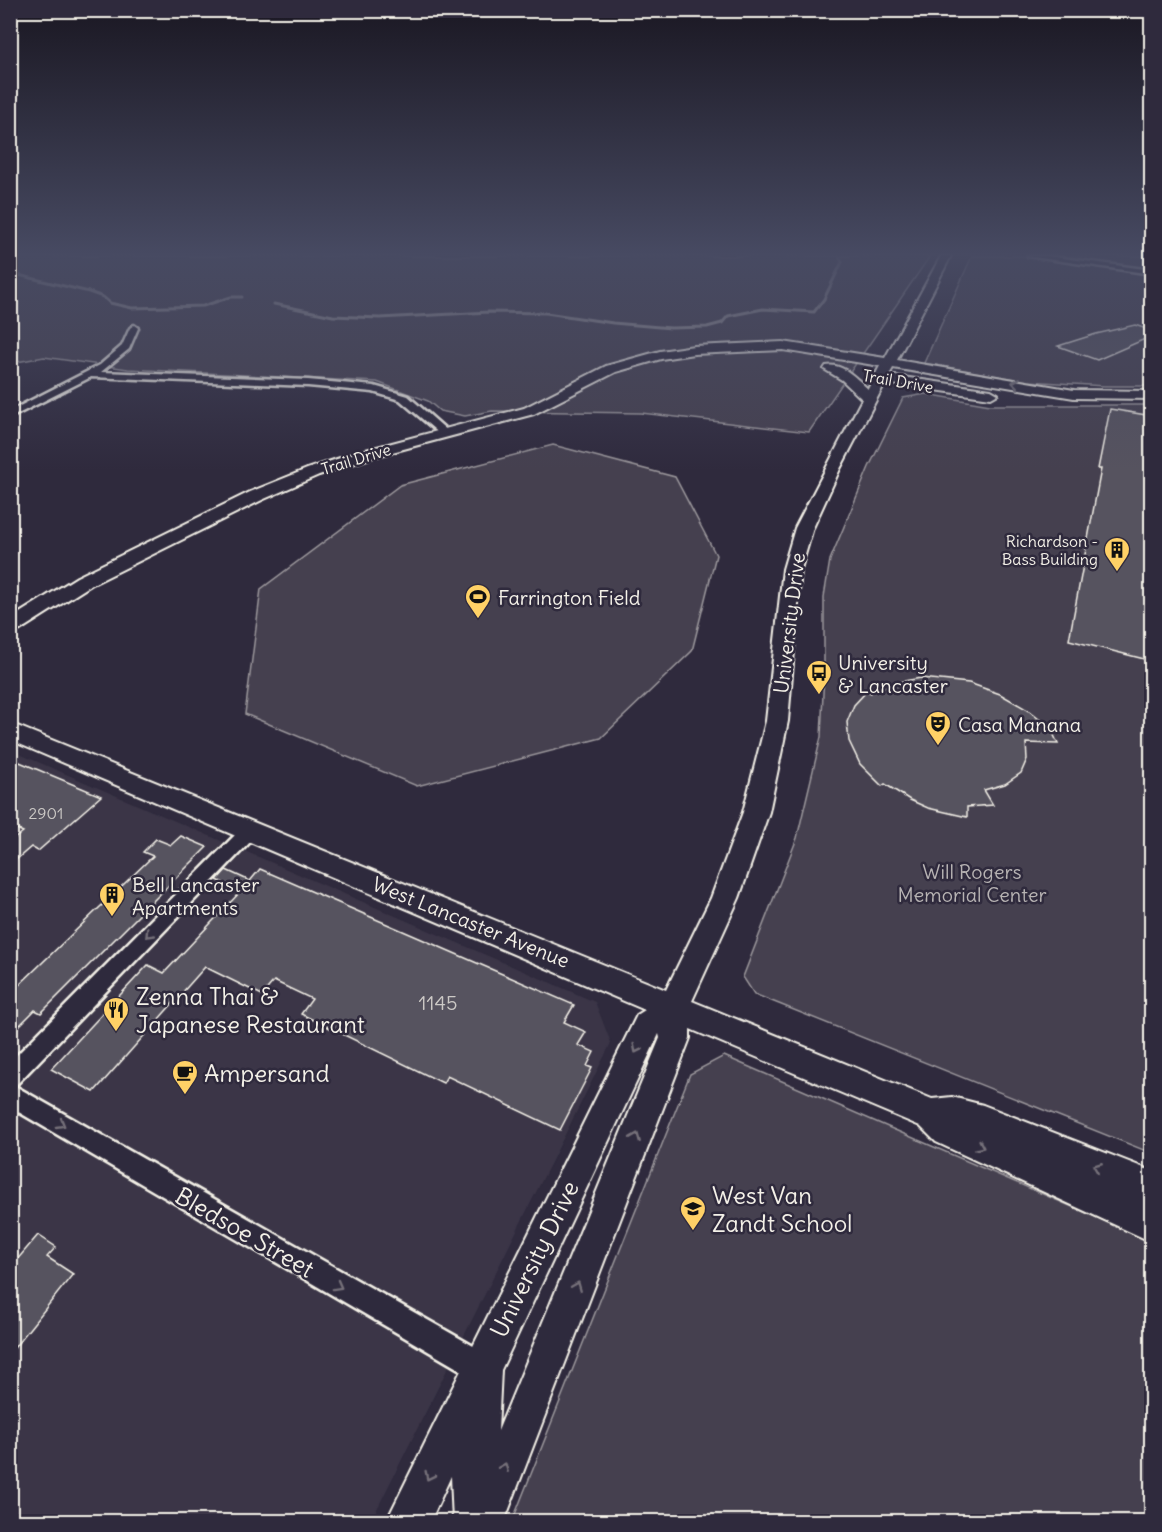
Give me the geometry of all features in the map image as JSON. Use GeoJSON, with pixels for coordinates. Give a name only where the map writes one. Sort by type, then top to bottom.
{"type":"FeatureCollection","features":[{"type":"Feature","properties":{"kind":"main road","name":"University Drive"},"geometry":{"type":"LineString","coordinates":[[482,1521],[675,1038],[674,1006],[725,898],[756,812],[777,722],[792,569],[804,528],[831,469],[908,327]]}},
{"type":"Feature","properties":{"kind":"main road","name":"Trail Drive"},"geometry":{"type":"LineString","coordinates":[[10,628],[84,581],[256,496],[313,472],[529,411],[601,374],[633,361],[660,355],[783,346],[1074,394],[1152,395]]}},
{"type":"Feature","properties":{"kind":"main road","name":"Trail Drive"},"geometry":{"type":"LineString","coordinates":[[723,349],[821,367],[875,388],[939,388],[1058,399],[1074,394]]}},
{"type":"Feature","properties":{"kind":"main road"},"geometry":{"type":"LineString","coordinates":[[821,367],[875,388],[939,388]]}},
{"type":"Feature","properties":{"kind":"main road","name":"West Lancaster Avenue"},"geometry":{"type":"LineString","coordinates":[[10,731],[932,1115],[948,1130],[980,1146],[1152,1224]]}},
{"type":"Feature","properties":{"kind":"main road","name":"University Drive"},"geometry":{"type":"LineString","coordinates":[[407,1521],[648,1025],[674,1006]]}},
{"type":"Feature","properties":{"kind":"main road","name":"West Lancaster Avenue"},"geometry":{"type":"LineString","coordinates":[[932,1115],[952,1113],[983,1121],[1152,1190]]}},
{"type":"Feature","properties":{"kind":"main road"},"geometry":{"type":"LineString","coordinates":[[475,1521],[472,1510],[472,1476],[483,1398],[481,1366]]}},
{"type":"Feature","properties":{"kind":"street"},"geometry":{"type":"LineString","coordinates":[[10,414],[91,374],[114,359],[126,347],[134,328]]}},
{"type":"Feature","properties":{"kind":"street"},"geometry":{"type":"LineString","coordinates":[[91,374],[308,383],[374,389],[404,398],[445,433]]}},
{"type":"Feature","properties":{"kind":"street"},"geometry":{"type":"LineString","coordinates":[[10,1078],[249,832]]}},
{"type":"Feature","properties":{"kind":"street","name":"Bledsoe Street"},"geometry":{"type":"LineString","coordinates":[[10,1095],[481,1366]]}},
{"type":"Feature","properties":{"kind":"shaded area"},"geometry":{"type":"Polygon","coordinates":[[[10,750],[595,1002],[611,1043],[371,1521],[11,1521],[10,750]]]}},
{"type":"Feature","properties":{"kind":"green space"},"geometry":{"type":"Polygon","coordinates":[[[11,327],[881,327],[809,432],[641,413],[492,411],[465,416],[440,411],[428,401],[377,382],[128,369],[44,357],[11,363],[11,327]]]}},
{"type":"Feature","properties":{"kind":"green space"},"geometry":{"type":"Polygon","coordinates":[[[940,327],[1151,327],[1151,386],[1104,386],[1028,381],[924,363],[940,327]]]}},
{"type":"Feature","properties":{"kind":"green space","name":"Will Rogers Memorial Center"},"geometry":{"type":"Polygon","coordinates":[[[926,394],[990,405],[1151,405],[1151,1153],[754,994],[743,977],[797,838],[821,737],[824,597],[830,560],[869,467],[903,398],[926,394]]]}},
{"type":"Feature","properties":{"kind":"green space","name":"Farrington Field"},"geometry":{"type":"Polygon","coordinates":[[[553,445],[675,477],[716,555],[692,651],[601,738],[417,786],[245,714],[261,589],[400,485],[553,445]]]}},
{"type":"Feature","properties":{"kind":"green space"},"geometry":{"type":"Polygon","coordinates":[[[724,1056],[1151,1241],[1151,1521],[512,1522],[690,1074],[724,1056]]]}},
{"type":"Feature","properties":{"kind":"building"},"geometry":{"type":"Polygon","coordinates":[[[1124,327],[1142,327],[1152,331],[1152,336],[1097,360],[1058,346],[1124,327]]]}},
{"type":"Feature","properties":{"kind":"building","name":"Richardson - Bass Building"},"geometry":{"type":"Polygon","coordinates":[[[1110,409],[1152,416],[1152,661],[1069,640],[1110,409]]]}},
{"type":"Feature","properties":{"kind":"building","name":"Casa Manana"},"geometry":{"type":"Polygon","coordinates":[[[921,678],[969,683],[1000,694],[1028,710],[1051,729],[1058,744],[1026,743],[1027,759],[1021,773],[1005,784],[984,790],[993,805],[967,807],[967,817],[928,808],[910,800],[885,784],[882,786],[860,764],[849,741],[847,722],[854,705],[867,691],[871,693],[893,683],[921,678]]]}},
{"type":"Feature","properties":{"kind":"building"},"geometry":{"type":"Polygon","coordinates":[[[10,758],[101,796],[38,851],[31,847],[10,865],[10,842],[23,832],[10,826],[10,758]]]}},
{"type":"Feature","properties":{"kind":"building","name":"Bell Lancaster Apartments"},"geometry":{"type":"Polygon","coordinates":[[[181,836],[207,847],[41,1013],[35,1010],[10,1035],[10,982],[18,986],[153,856],[143,852],[156,839],[171,845],[181,836]]]}},
{"type":"Feature","properties":{"kind":"building"},"geometry":{"type":"Polygon","coordinates":[[[260,869],[574,1005],[564,1022],[586,1032],[578,1045],[594,1052],[587,1066],[592,1068],[560,1130],[447,1076],[443,1083],[301,1014],[312,999],[274,981],[262,995],[205,967],[94,1092],[51,1069],[148,965],[164,973],[241,891],[217,880],[226,870],[250,881],[260,869]]]}},
{"type":"Feature","properties":{"kind":"building"},"geometry":{"type":"Polygon","coordinates":[[[38,1235],[56,1247],[47,1257],[73,1274],[10,1353],[10,1268],[38,1235]]]}},
{"type":"Feature","properties":{"kind":"waterway"},"geometry":{"type":"LineString","coordinates":[[665,327],[689,327]]}},
{"type":"Feature","properties":{"kind":"place","name":"Richardson - Bass Building"},"geometry":{"type":"Point","coordinates":[1117,573]}},
{"type":"Feature","properties":{"kind":"place","name":"Farrington Field"},"geometry":{"type":"Point","coordinates":[478,620]}},
{"type":"Feature","properties":{"kind":"place","name":"University & Lancaster"},"geometry":{"type":"Point","coordinates":[819,696]}},
{"type":"Feature","properties":{"kind":"place","name":"Casa Manana"},"geometry":{"type":"Point","coordinates":[938,747]}},
{"type":"Feature","properties":{"kind":"place","name":"Bell Lancaster Apartments"},"geometry":{"type":"Point","coordinates":[112,918]}},
{"type":"Feature","properties":{"kind":"place","name":"Zenna Thai & Japanese Restaurant"},"geometry":{"type":"Point","coordinates":[116,1033]}},
{"type":"Feature","properties":{"kind":"place","name":"Ampersand"},"geometry":{"type":"Point","coordinates":[185,1096]}},
{"type":"Feature","properties":{"kind":"place","name":"West Van Zandt School"},"geometry":{"type":"Point","coordinates":[693,1232]}}]}
